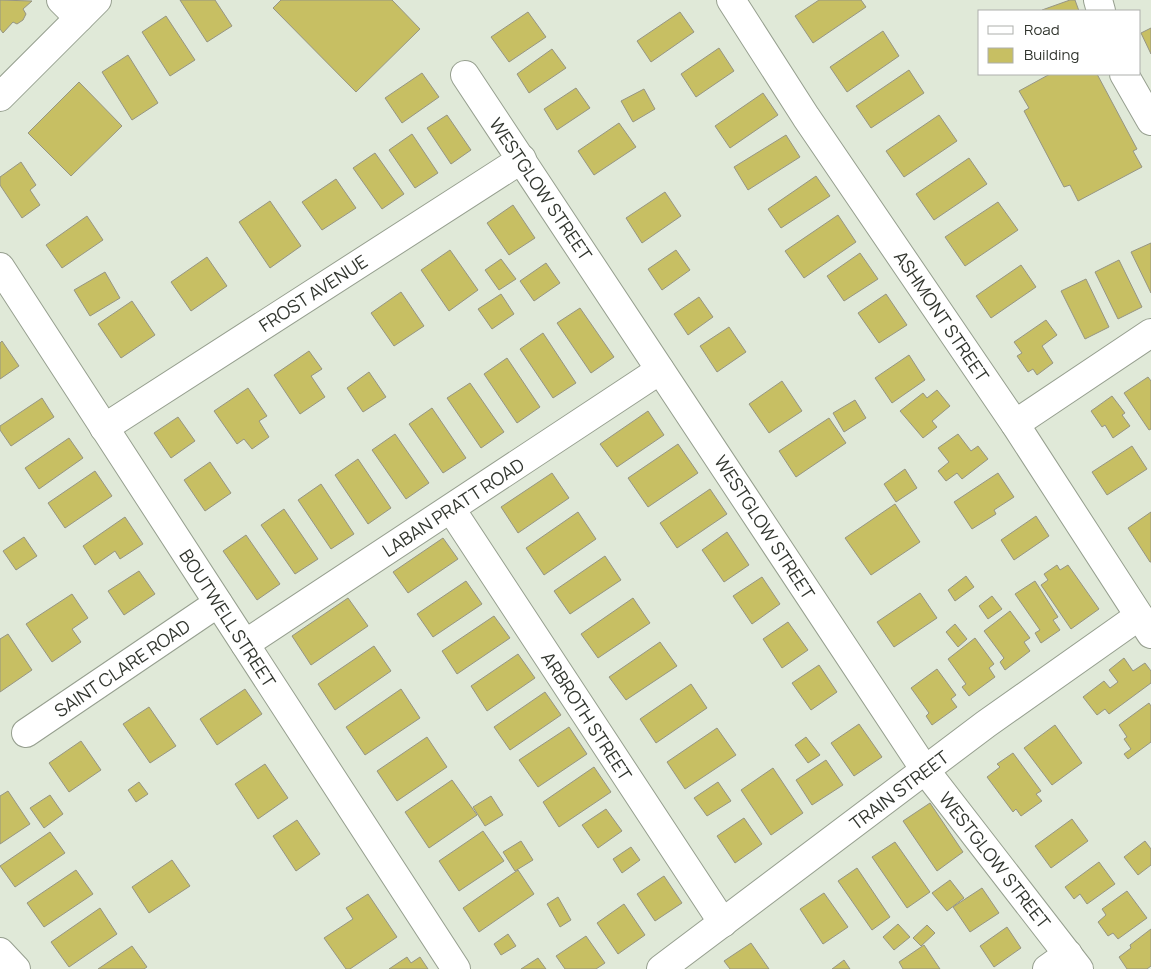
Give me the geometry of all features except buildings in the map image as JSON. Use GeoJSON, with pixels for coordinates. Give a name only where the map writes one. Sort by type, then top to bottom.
{"type":"FeatureCollection","features":[{"type":"Feature","properties":{"kind":"street","name":"ASHMONT STREET"},"geometry":{"type":"LineString","coordinates":[[731,0],[806,117],[1015,424],[1145,625]]}},
{"type":"Feature","properties":{"kind":"street"},"geometry":{"type":"LineString","coordinates":[[0,97],[79,6]]}},
{"type":"Feature","properties":{"kind":"street","name":"WESTGLOW STREET"},"geometry":{"type":"LineString","coordinates":[[465,75],[925,770],[1065,964]]}},
{"type":"Feature","properties":{"kind":"street"},"geometry":{"type":"LineString","coordinates":[[1125,75],[1151,122]]}},
{"type":"Feature","properties":{"kind":"street","name":"FROST AVENUE"},"geometry":{"type":"LineString","coordinates":[[104,428],[522,159]]}},
{"type":"Feature","properties":{"kind":"street","name":"BOUTWELL STREET"},"geometry":{"type":"LineString","coordinates":[[0,267],[456,969]]}},
{"type":"Feature","properties":{"kind":"street"},"geometry":{"type":"LineString","coordinates":[[1015,424],[1151,333]]}},
{"type":"Feature","properties":{"kind":"street","name":"LABAN PRATT ROAD"},"geometry":{"type":"LineString","coordinates":[[245,644],[660,370]]}},
{"type":"Feature","properties":{"kind":"street","name":"ARBROTH STREET"},"geometry":{"type":"LineString","coordinates":[[451,509],[723,923]]}},
{"type":"Feature","properties":{"kind":"street","name":"SAINT CLARE ROAD"},"geometry":{"type":"LineString","coordinates":[[26,733],[218,604]]}},
{"type":"Feature","properties":{"kind":"street","name":"TRAIN STREET"},"geometry":{"type":"LineString","coordinates":[[661,969],[986,724],[1145,625]]}},
{"type":"Feature","properties":{"kind":"street"},"geometry":{"type":"LineString","coordinates":[[0,952],[16,969]]}}]}
